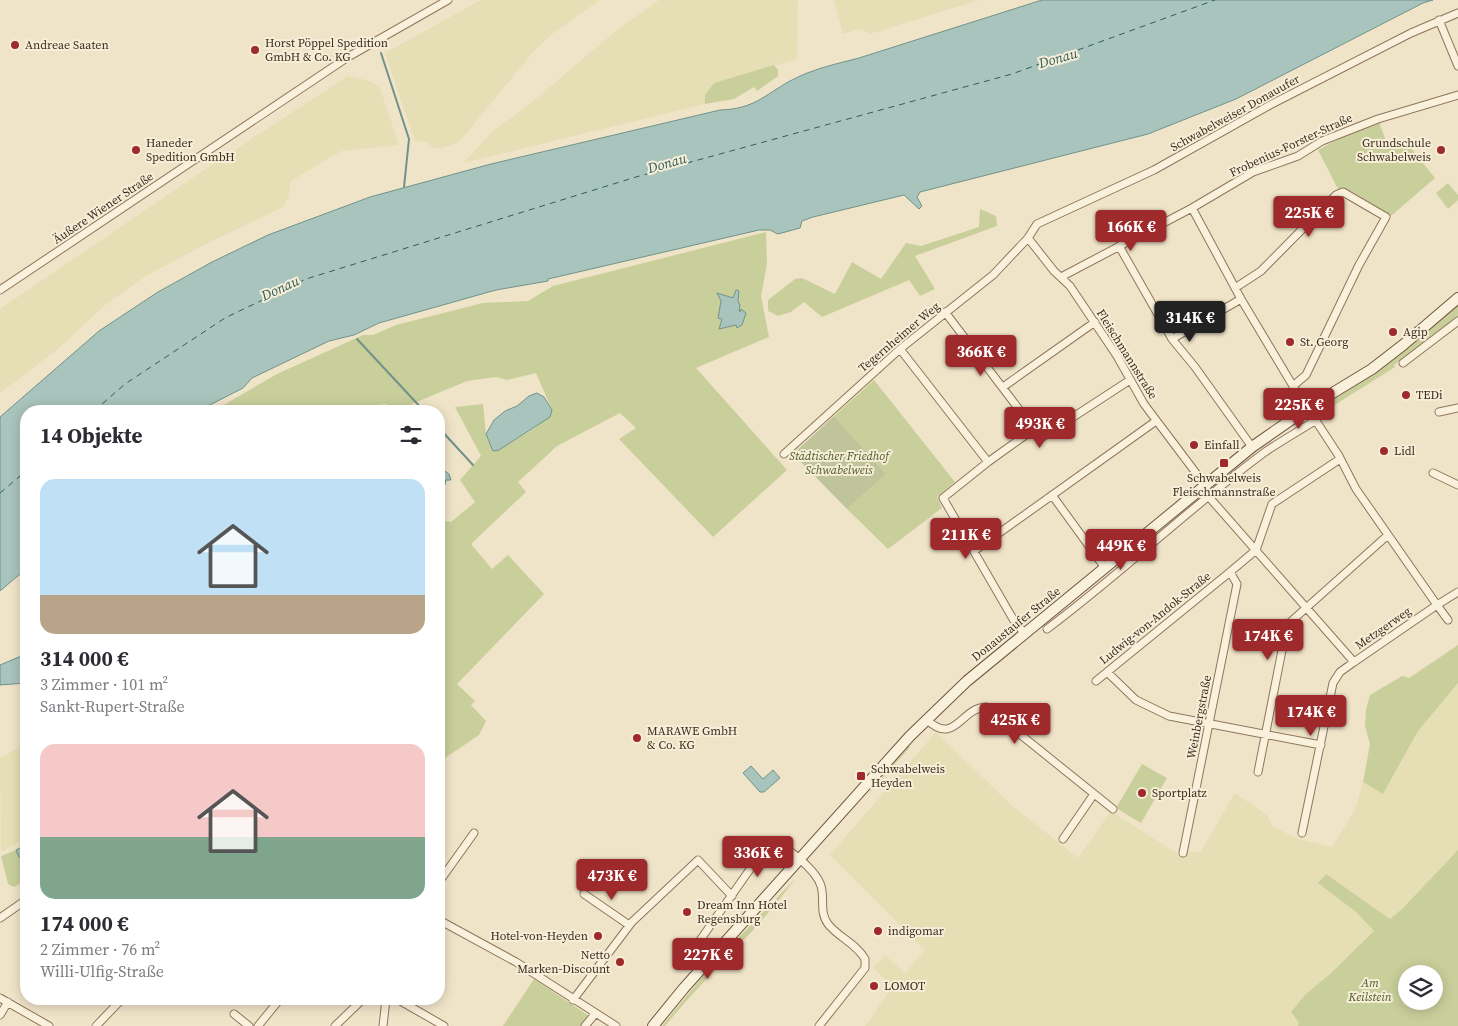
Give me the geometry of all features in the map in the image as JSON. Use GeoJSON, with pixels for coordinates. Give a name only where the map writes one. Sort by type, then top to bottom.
{"type":"FeatureCollection","features":[{"type":"Feature","properties":{"kind":"main road","name":"Donaustaufer Straße"},"geometry":{"type":"LineString","coordinates":[[653,1026],[684,988],[926,719],[1024,633],[1252,447],[1308,408],[1391,355],[1458,298]]}},
{"type":"Feature","properties":{"kind":"street","name":"Äußere Wiener Straße"},"geometry":{"type":"LineString","coordinates":[[0,290],[348,57],[448,0]]}},
{"type":"Feature","properties":{"kind":"street","name":"Schwabelweiser Donauufer"},"geometry":{"type":"LineString","coordinates":[[1028,238],[1037,224],[1044,220],[1154,170],[1270,106],[1439,20],[1458,13]]}},
{"type":"Feature","properties":{"kind":"street"},"geometry":{"type":"LineString","coordinates":[[1439,20],[1458,66]]}},
{"type":"Feature","properties":{"kind":"street","name":"Frobenius-Forster-Straße"},"geometry":{"type":"LineString","coordinates":[[1061,277],[1192,208],[1253,172],[1298,156],[1322,141],[1378,119],[1458,95]]}},
{"type":"Feature","properties":{"kind":"street"},"geometry":{"type":"LineString","coordinates":[[1235,288],[1261,272],[1336,195],[1343,192],[1350,195],[1386,218],[1359,265],[1306,374],[1293,386]]}},
{"type":"Feature","properties":{"kind":"street"},"geometry":{"type":"LineString","coordinates":[[1192,208],[1241,299],[1293,386],[1340,458],[1356,489],[1448,620]]}},
{"type":"Feature","properties":{"kind":"street","name":"Fleischmannstraße"},"geometry":{"type":"LineString","coordinates":[[1028,238],[1095,322],[1156,421],[1203,487]]}},
{"type":"Feature","properties":{"kind":"street","name":"Tegernheimer Weg"},"geometry":{"type":"LineString","coordinates":[[784,454],[900,349],[993,275],[1028,238]]}},
{"type":"Feature","properties":{"kind":"street"},"geometry":{"type":"LineString","coordinates":[[1119,246],[1172,339],[1196,367],[1252,447]]}},
{"type":"Feature","properties":{"kind":"street"},"geometry":{"type":"LineString","coordinates":[[1172,339],[1241,299]]}},
{"type":"Feature","properties":{"kind":"street"},"geometry":{"type":"LineString","coordinates":[[945,312],[1041,438],[1130,380]]}},
{"type":"Feature","properties":{"kind":"street"},"geometry":{"type":"LineString","coordinates":[[1403,363],[1458,321]]}},
{"type":"Feature","properties":{"kind":"street"},"geometry":{"type":"LineString","coordinates":[[1003,387],[1095,322]]}},
{"type":"Feature","properties":{"kind":"street"},"geometry":{"type":"LineString","coordinates":[[900,349],[988,462]]}},
{"type":"Feature","properties":{"kind":"street"},"geometry":{"type":"LineString","coordinates":[[1438,412],[1458,408]]}},
{"type":"Feature","properties":{"kind":"street","name":"Donaustaufer Straße"},"geometry":{"type":"LineString","coordinates":[[1047,629],[1124,569],[1208,497],[1266,452],[1316,420]]}},
{"type":"Feature","properties":{"kind":"street"},"geometry":{"type":"LineString","coordinates":[[974,551],[1156,421]]}},
{"type":"Feature","properties":{"kind":"street"},"geometry":{"type":"LineString","coordinates":[[1024,633],[1013,619],[943,498],[1034,429]]}},
{"type":"Feature","properties":{"kind":"street"},"geometry":{"type":"LineString","coordinates":[[1230,572],[1256,550],[1272,504],[1340,458]]}},
{"type":"Feature","properties":{"kind":"street"},"geometry":{"type":"LineString","coordinates":[[1432,472],[1458,485]]}},
{"type":"Feature","properties":{"kind":"street","name":"Metzgerweg"},"geometry":{"type":"LineString","coordinates":[[1203,487],[1208,497],[1354,662],[1458,592]]}},
{"type":"Feature","properties":{"kind":"street"},"geometry":{"type":"LineString","coordinates":[[1052,495],[1105,568]]}},
{"type":"Feature","properties":{"kind":"street"},"geometry":{"type":"LineString","coordinates":[[1258,772],[1284,630],[1289,621],[1388,535]]}},
{"type":"Feature","properties":{"kind":"street","name":"Ludwig-von-Andok-Straße"},"geometry":{"type":"LineString","coordinates":[[1096,681],[1230,572]]}},
{"type":"Feature","properties":{"kind":"street","name":"Weinbergstraße"},"geometry":{"type":"LineString","coordinates":[[1183,853],[1237,584],[1230,572]]}},
{"type":"Feature","properties":{"kind":"street"},"geometry":{"type":"LineString","coordinates":[[1302,833],[1333,683],[1340,672],[1354,662]]}},
{"type":"Feature","properties":{"kind":"street"},"geometry":{"type":"LineString","coordinates":[[1106,672],[1125,691],[1150,708],[1170,716],[1321,745]]}},
{"type":"Feature","properties":{"kind":"street"},"geometry":{"type":"LineString","coordinates":[[926,719],[938,729],[950,729],[974,710],[986,707],[1113,809]]}},
{"type":"Feature","properties":{"kind":"street"},"geometry":{"type":"LineString","coordinates":[[1063,840],[1094,794]]}},
{"type":"Feature","properties":{"kind":"street"},"geometry":{"type":"LineString","coordinates":[[445,874],[474,833]]}},
{"type":"Feature","properties":{"kind":"street"},"geometry":{"type":"LineString","coordinates":[[684,963],[760,855],[773,845],[784,846],[819,880],[822,890],[822,910],[829,924],[863,956],[866,964],[865,968],[819,1026]]}},
{"type":"Feature","properties":{"kind":"street"},"geometry":{"type":"LineString","coordinates":[[573,1000],[629,925],[698,860],[732,896]]}},
{"type":"Feature","properties":{"kind":"street"},"geometry":{"type":"LineString","coordinates":[[584,894],[629,925]]}},
{"type":"Feature","properties":{"kind":"street"},"geometry":{"type":"LineString","coordinates":[[0,918],[20,904]]}},
{"type":"Feature","properties":{"kind":"street"},"geometry":{"type":"LineString","coordinates":[[445,923],[516,962],[616,1026]]}},
{"type":"Feature","properties":{"kind":"street"},"geometry":{"type":"LineString","coordinates":[[0,998],[49,1026]]}},
{"type":"Feature","properties":{"kind":"street"},"geometry":{"type":"LineString","coordinates":[[0,1015],[8,1002]]}},
{"type":"Feature","properties":{"kind":"street"},"geometry":{"type":"LineString","coordinates":[[96,1026],[116,1005]]}},
{"type":"Feature","properties":{"kind":"street"},"geometry":{"type":"LineString","coordinates":[[258,1026],[274,1005]]}},
{"type":"Feature","properties":{"kind":"street"},"geometry":{"type":"LineString","coordinates":[[335,1026],[357,1005]]}},
{"type":"Feature","properties":{"kind":"street"},"geometry":{"type":"LineString","coordinates":[[383,1026],[385,1005]]}},
{"type":"Feature","properties":{"kind":"street"},"geometry":{"type":"LineString","coordinates":[[407,1005],[444,1026]]}},
{"type":"Feature","properties":{"kind":"street"},"geometry":{"type":"LineString","coordinates":[[234,1014],[249,1026]]}},
{"type":"Feature","properties":{"kind":"street"},"geometry":{"type":"LineString","coordinates":[[585,1026],[595,1014]]}},
{"type":"Feature","properties":{"kind":"shaded area"},"geometry":{"type":"Polygon","coordinates":[[[481,0],[600,0],[552,34],[534,51],[459,142],[442,148],[429,147],[427,142],[415,141],[385,53],[481,0]]]}},
{"type":"Feature","properties":{"kind":"shaded area"},"geometry":{"type":"Polygon","coordinates":[[[659,0],[798,0],[797,59],[714,83],[705,95],[705,104],[463,163],[495,129],[525,108],[617,30],[659,0]]]}},
{"type":"Feature","properties":{"kind":"shaded area"},"geometry":{"type":"Polygon","coordinates":[[[834,0],[979,0],[870,34],[860,29],[843,34],[834,0]]]}},
{"type":"Feature","properties":{"kind":"shaded area"},"geometry":{"type":"Polygon","coordinates":[[[348,76],[370,81],[380,88],[399,145],[341,151],[291,181],[288,198],[283,207],[202,246],[146,276],[105,305],[59,348],[0,393],[0,309],[210,166],[348,76]]]}},
{"type":"Feature","properties":{"kind":"shaded area"},"geometry":{"type":"Polygon","coordinates":[[[1458,683],[1458,850],[1403,908],[1390,919],[1326,874],[1319,883],[1356,912],[1374,931],[1291,1012],[1302,1026],[865,1026],[877,1010],[876,1008],[894,987],[873,968],[885,955],[905,973],[925,950],[830,855],[936,732],[1010,804],[1078,858],[1111,811],[1184,858],[1186,851],[1200,853],[1235,793],[1267,815],[1272,826],[1298,839],[1332,847],[1355,810],[1363,782],[1383,794],[1418,731],[1458,683]]]}},
{"type":"Feature","properties":{"kind":"shaded area"},"geometry":{"type":"Polygon","coordinates":[[[20,746],[20,841],[1,852],[0,758],[20,746]]]}},
{"type":"Feature","properties":{"kind":"green space"},"geometry":{"type":"Polygon","coordinates":[[[774,65],[778,70],[778,76],[757,91],[754,87],[734,99],[705,104],[705,95],[714,83],[774,65]]]}},
{"type":"Feature","properties":{"kind":"green space"},"geometry":{"type":"Polygon","coordinates":[[[1379,122],[1388,146],[1397,149],[1407,143],[1435,178],[1391,216],[1353,192],[1338,189],[1318,150],[1350,133],[1379,122]]]}},
{"type":"Feature","properties":{"kind":"green space"},"geometry":{"type":"Polygon","coordinates":[[[1448,183],[1458,195],[1458,200],[1448,209],[1436,193],[1448,183]]]}},
{"type":"Feature","properties":{"kind":"green space"},"geometry":{"type":"Polygon","coordinates":[[[980,209],[996,216],[997,226],[915,256],[935,289],[920,296],[909,280],[822,317],[804,302],[791,312],[778,316],[768,311],[768,300],[795,279],[802,278],[835,294],[852,262],[881,279],[906,243],[921,246],[979,227],[980,209]]]}},
{"type":"Feature","properties":{"kind":"green space"},"geometry":{"type":"Polygon","coordinates":[[[766,232],[767,264],[761,296],[769,337],[696,368],[787,470],[713,537],[619,439],[636,428],[620,413],[557,446],[518,482],[526,492],[471,544],[492,569],[508,555],[544,594],[457,684],[475,701],[471,705],[486,721],[479,735],[445,758],[445,521],[451,522],[475,502],[460,480],[481,456],[455,407],[483,404],[486,434],[493,451],[499,450],[536,427],[552,410],[536,373],[507,380],[496,377],[467,381],[410,405],[223,405],[277,374],[363,335],[373,335],[396,325],[483,303],[528,301],[553,286],[766,232]],[[717,293],[721,301],[718,318],[722,318],[719,329],[742,325],[746,313],[738,310],[739,294],[733,298],[717,293]]]}},
{"type":"Feature","properties":{"kind":"green space"},"geometry":{"type":"Polygon","coordinates":[[[1458,304],[1458,320],[1456,318],[1394,365],[1395,367],[1330,408],[1327,404],[1379,370],[1458,304]]]}},
{"type":"Feature","properties":{"kind":"green space"},"geometry":{"type":"Polygon","coordinates":[[[874,380],[955,482],[937,497],[942,508],[888,549],[847,509],[886,474],[834,416],[874,380]]]}},
{"type":"Feature","properties":{"kind":"green space","name":"Städtischer Friedhof Schwabelweis"},"geometry":{"type":"Polygon","coordinates":[[[834,416],[886,474],[847,509],[793,454],[834,416]]]}},
{"type":"Feature","properties":{"kind":"green space"},"geometry":{"type":"Polygon","coordinates":[[[1458,645],[1458,683],[1418,731],[1383,794],[1363,782],[1370,744],[1365,726],[1366,709],[1370,695],[1402,676],[1409,678],[1458,645]]]}},
{"type":"Feature","properties":{"kind":"green space"},"geometry":{"type":"Polygon","coordinates":[[[908,746],[910,747],[864,799],[908,746]]]}},
{"type":"Feature","properties":{"kind":"green space","name":"Sportplatz"},"geometry":{"type":"Polygon","coordinates":[[[1142,764],[1167,778],[1141,823],[1116,808],[1142,764]]]}},
{"type":"Feature","properties":{"kind":"green space"},"geometry":{"type":"Polygon","coordinates":[[[16,850],[20,858],[20,884],[14,887],[8,884],[1,856],[16,850]]]}},
{"type":"Feature","properties":{"kind":"green space","name":"Am Keilstein"},"geometry":{"type":"Polygon","coordinates":[[[1458,850],[1458,1026],[1298,1026],[1299,1023],[1291,1012],[1305,995],[1330,974],[1374,931],[1356,912],[1318,883],[1326,874],[1390,919],[1403,908],[1458,850]]]}},
{"type":"Feature","properties":{"kind":"green space"},"geometry":{"type":"Polygon","coordinates":[[[795,879],[748,935],[665,1026],[662,1026],[713,964],[795,879]]]}},
{"type":"Feature","properties":{"kind":"green space"},"geometry":{"type":"Polygon","coordinates":[[[534,979],[589,1016],[581,1026],[503,1026],[534,979]]]}},
{"type":"Feature","properties":{"kind":"water","name":"Donau"},"geometry":{"type":"Polygon","coordinates":[[[1042,0],[1433,0],[1423,3],[1236,99],[1148,134],[920,192],[917,197],[922,206],[919,209],[904,195],[813,217],[802,221],[800,228],[778,234],[770,230],[759,230],[548,279],[548,281],[496,290],[379,323],[354,335],[329,341],[252,378],[243,388],[210,405],[20,405],[20,574],[0,591],[0,417],[99,331],[158,292],[212,262],[268,235],[370,197],[491,164],[720,110],[741,107],[758,101],[798,77],[815,70],[1042,0]]]}},
{"type":"Feature","properties":{"kind":"water"},"geometry":{"type":"Polygon","coordinates":[[[736,290],[739,291],[739,310],[740,312],[741,309],[746,313],[742,325],[737,328],[736,325],[719,329],[722,319],[718,318],[721,301],[717,293],[733,298],[736,290]]]}},
{"type":"Feature","properties":{"kind":"water"},"geometry":{"type":"Polygon","coordinates":[[[537,393],[544,397],[552,410],[550,417],[499,450],[493,451],[486,434],[494,420],[505,411],[517,406],[529,396],[537,393]]]}},
{"type":"Feature","properties":{"kind":"water"},"geometry":{"type":"Polygon","coordinates":[[[445,471],[449,474],[451,480],[446,480],[445,485],[445,471]]]}},
{"type":"Feature","properties":{"kind":"water"},"geometry":{"type":"Polygon","coordinates":[[[20,657],[20,683],[0,685],[0,665],[20,657]]]}},
{"type":"Feature","properties":{"kind":"water"},"geometry":{"type":"Polygon","coordinates":[[[751,766],[763,779],[773,770],[780,778],[764,792],[760,792],[743,773],[751,766]]]}},
{"type":"Feature","properties":{"kind":"water"},"geometry":{"type":"Polygon","coordinates":[[[20,848],[20,858],[19,857],[16,850],[20,848]]]}},
{"type":"Feature","properties":{"kind":"waterway"},"geometry":{"type":"LineString","coordinates":[[381,53],[409,139],[404,187]]}},
{"type":"Feature","properties":{"kind":"waterway"},"geometry":{"type":"LineString","coordinates":[[357,339],[418,405]]}},
{"type":"Feature","properties":{"kind":"waterway"},"geometry":{"type":"LineString","coordinates":[[445,435],[473,465]]}},
{"type":"Feature","properties":{"kind":"ferry route"},"geometry":{"type":"LineString","coordinates":[[101,405],[125,384],[225,318],[306,279],[636,177],[1012,74],[1215,0]]}},
{"type":"Feature","properties":{"kind":"ferry route"},"geometry":{"type":"LineString","coordinates":[[0,493],[20,476]]}},
{"type":"Feature","properties":{"kind":"place","name":"Andreae Saaten"},"geometry":{"type":"Point","coordinates":[15,45]}},
{"type":"Feature","properties":{"kind":"place","name":"Horst Pöppel Spedition GmbH & Co. KG"},"geometry":{"type":"Point","coordinates":[255,50]}},
{"type":"Feature","properties":{"kind":"place","name":"Haneder Spedition GmbH"},"geometry":{"type":"Point","coordinates":[136,150]}},
{"type":"Feature","properties":{"kind":"place","name":"Grundschule Schwabelweis"},"geometry":{"type":"Point","coordinates":[1441,150]}},
{"type":"Feature","properties":{"kind":"place","name":"Agip"},"geometry":{"type":"Point","coordinates":[1393,332]}},
{"type":"Feature","properties":{"kind":"place","name":"St. Georg"},"geometry":{"type":"Point","coordinates":[1290,342]}},
{"type":"Feature","properties":{"kind":"place","name":"TEDi"},"geometry":{"type":"Point","coordinates":[1406,395]}},
{"type":"Feature","properties":{"kind":"place","name":"Einfall"},"geometry":{"type":"Point","coordinates":[1194,445]}},
{"type":"Feature","properties":{"kind":"place","name":"Lidl"},"geometry":{"type":"Point","coordinates":[1384,451]}},
{"type":"Feature","properties":{"kind":"place","name":"Schwabelweis Fleischmannstraße"},"geometry":{"type":"Point","coordinates":[1224,463]}},
{"type":"Feature","properties":{"kind":"place","name":"MARAWE GmbH & Co. KG"},"geometry":{"type":"Point","coordinates":[637,738]}},
{"type":"Feature","properties":{"kind":"place","name":"Schwabelweis Heyden"},"geometry":{"type":"Point","coordinates":[861,776]}},
{"type":"Feature","properties":{"kind":"place","name":"Sportplatz"},"geometry":{"type":"Point","coordinates":[1142,793]}},
{"type":"Feature","properties":{"kind":"place","name":"Dream Inn Hotel Regensburg"},"geometry":{"type":"Point","coordinates":[687,912]}},
{"type":"Feature","properties":{"kind":"place","name":"indigomar"},"geometry":{"type":"Point","coordinates":[878,931]}},
{"type":"Feature","properties":{"kind":"place","name":"Hotel-von-Heyden"},"geometry":{"type":"Point","coordinates":[598,936]}},
{"type":"Feature","properties":{"kind":"place","name":"Netto Marken-Discount"},"geometry":{"type":"Point","coordinates":[620,962]}},
{"type":"Feature","properties":{"kind":"place","name":"LOMOT"},"geometry":{"type":"Point","coordinates":[874,986]}}]}
